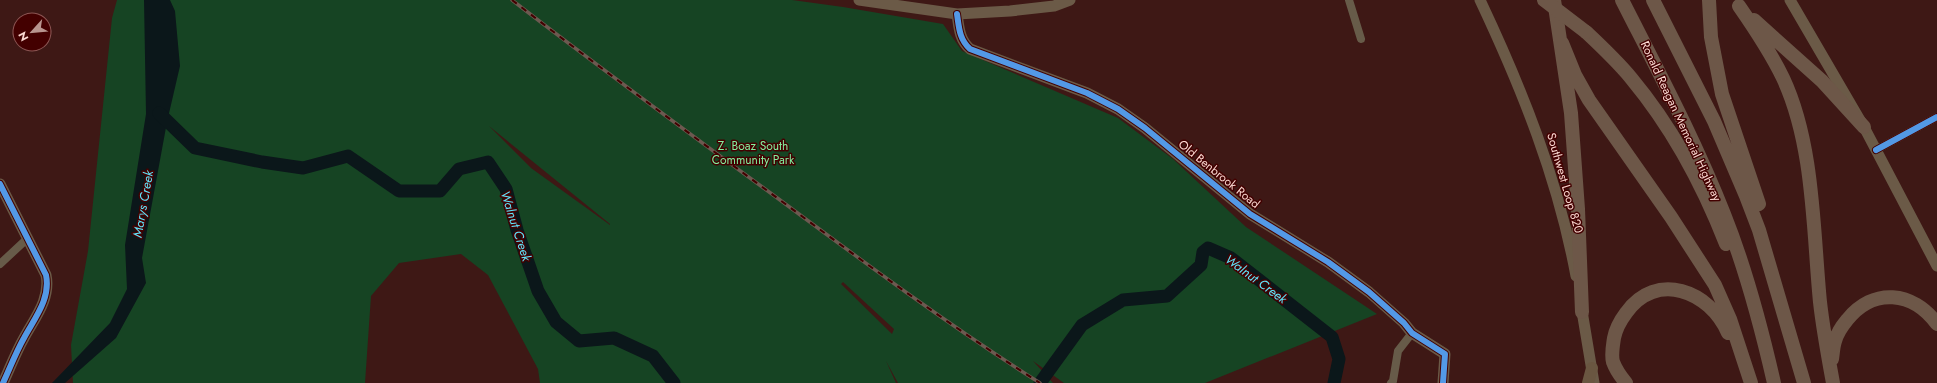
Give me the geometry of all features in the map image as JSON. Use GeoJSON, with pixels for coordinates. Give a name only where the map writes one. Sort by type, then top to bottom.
{"type":"FeatureCollection","features":[{"type":"Feature","properties":{"kind":"highway"},"geometry":{"type":"LineString","coordinates":[[1544,0],[1586,32],[1631,78],[1659,116],[1678,147],[1704,196],[1724,240],[1750,319],[1763,336]]}},
{"type":"Feature","properties":{"kind":"highway"},"geometry":{"type":"LineString","coordinates":[[1554,0],[1562,43],[1572,120],[1578,209],[1582,312]]}},
{"type":"Feature","properties":{"kind":"highway","name":"Ronald Reagan Memorial Highway"},"geometry":{"type":"LineString","coordinates":[[1622,0],[1708,174],[1742,263],[1763,336],[1774,383]]}},
{"type":"Feature","properties":{"kind":"highway"},"geometry":{"type":"LineString","coordinates":[[1653,0],[1714,121],[1746,196],[1759,230],[1803,378]]}},
{"type":"Feature","properties":{"kind":"highway"},"geometry":{"type":"LineString","coordinates":[[1736,3],[1822,80],[1864,127]]}},
{"type":"Feature","properties":{"kind":"highway"},"geometry":{"type":"LineString","coordinates":[[1736,3],[1761,39],[1783,79],[1800,133],[1808,172],[1820,304],[1832,376]]}},
{"type":"Feature","properties":{"kind":"highway"},"geometry":{"type":"LineString","coordinates":[[1709,5],[1711,37],[1722,94],[1776,252],[1805,361],[1803,378]]}},
{"type":"Feature","properties":{"kind":"highway"},"geometry":{"type":"LineString","coordinates":[[1562,43],[1575,75],[1589,100],[1671,217],[1715,285],[1730,319],[1750,379]]}},
{"type":"Feature","properties":{"kind":"highway"},"geometry":{"type":"LineString","coordinates":[[1626,383],[1613,361],[1612,348],[1616,331],[1630,306],[1642,296],[1656,291],[1669,289],[1692,294],[1704,301],[1714,310],[1726,328],[1740,361],[1750,379]]}},
{"type":"Feature","properties":{"kind":"highway"},"geometry":{"type":"LineString","coordinates":[[1832,376],[1835,340],[1842,326],[1854,312],[1868,302],[1883,297],[1899,298],[1916,304],[1930,314],[1937,324]]}},
{"type":"Feature","properties":{"kind":"main road"},"geometry":{"type":"LineString","coordinates":[[859,0],[957,14],[1010,11],[1054,6],[1070,0]]}},
{"type":"Feature","properties":{"kind":"main road","name":"Southwest Loop 820"},"geometry":{"type":"LineString","coordinates":[[1480,0],[1538,132],[1563,215],[1594,383]]}},
{"type":"Feature","properties":{"kind":"main road"},"geometry":{"type":"LineString","coordinates":[[1790,0],[1864,127],[1937,266]]}},
{"type":"Feature","properties":{"kind":"main road","name":"Old Benbrook Road"},"geometry":{"type":"LineString","coordinates":[[957,14],[960,34],[964,44],[970,49],[1087,94],[1118,109],[1145,128],[1250,214],[1328,262],[1369,292],[1404,323],[1412,333],[1445,354],[1443,383]]}},
{"type":"Feature","properties":{"kind":"main road"},"geometry":{"type":"LineString","coordinates":[[0,184],[46,276],[47,285],[42,305],[23,339],[3,383]]}},
{"type":"Feature","properties":{"kind":"main road"},"geometry":{"type":"LineString","coordinates":[[1588,383],[1592,368]]}},
{"type":"Feature","properties":{"kind":"street"},"geometry":{"type":"LineString","coordinates":[[1349,0],[1361,39]]}},
{"type":"Feature","properties":{"kind":"street"},"geometry":{"type":"LineString","coordinates":[[1876,150],[1937,117]]}},
{"type":"Feature","properties":{"kind":"street"},"geometry":{"type":"LineString","coordinates":[[0,264],[28,238]]}},
{"type":"Feature","properties":{"kind":"street"},"geometry":{"type":"LineString","coordinates":[[1391,383],[1393,381],[1398,351],[1412,333]]}},
{"type":"Feature","properties":{"kind":"green space","name":"Z. Boaz South Community Park"},"geometry":{"type":"Polygon","coordinates":[[[117,0],[792,0],[943,24],[962,51],[1118,118],[1173,159],[1246,227],[1377,314],[1205,383],[1064,383],[1033,361],[1053,383],[898,383],[886,361],[896,383],[540,383],[538,369],[488,275],[461,254],[399,263],[371,296],[365,383],[73,383],[71,345],[88,251],[112,18],[117,0]],[[489,126],[531,168],[610,225],[610,224],[489,126]],[[843,282],[841,284],[892,334],[894,329],[843,282]]]}},
{"type":"Feature","properties":{"kind":"water","name":"Marys Creek"},"geometry":{"type":"Polygon","coordinates":[[[144,0],[170,0],[175,11],[180,66],[167,122],[142,258],[146,283],[116,338],[65,383],[52,383],[110,323],[127,289],[125,245],[146,114],[144,0]]]}},
{"type":"Feature","properties":{"kind":"waterway","name":"Walnut Creek"},"geometry":{"type":"LineString","coordinates":[[159,113],[195,148],[262,162],[303,168],[348,156],[399,191],[440,191],[459,169],[488,162],[506,189],[517,230],[538,291],[556,322],[579,341],[614,338],[653,356],[674,383]]}},
{"type":"Feature","properties":{"kind":"waterway","name":"Walnut Creek"},"geometry":{"type":"LineString","coordinates":[[1040,383],[1082,325],[1123,300],[1167,296],[1201,265],[1203,252],[1208,248],[1231,258],[1332,337],[1339,359],[1334,383]]}},
{"type":"Feature","properties":{"kind":"railway"},"geometry":{"type":"LineString","coordinates":[[512,0],[645,101],[876,271],[973,339],[1040,383]]}},
{"type":"Feature","properties":{"kind":"cycle path"},"geometry":{"type":"LineString","coordinates":[[957,14],[962,37],[970,49],[1087,93],[1118,109],[1145,128],[1250,214],[1328,262],[1369,292],[1404,323],[1412,333],[1445,354],[1443,383]]}},
{"type":"Feature","properties":{"kind":"cycle path"},"geometry":{"type":"LineString","coordinates":[[1876,150],[1937,117]]}},
{"type":"Feature","properties":{"kind":"cycle path"},"geometry":{"type":"LineString","coordinates":[[0,184],[46,275],[47,284],[41,308],[21,343],[3,383]]}}]}
